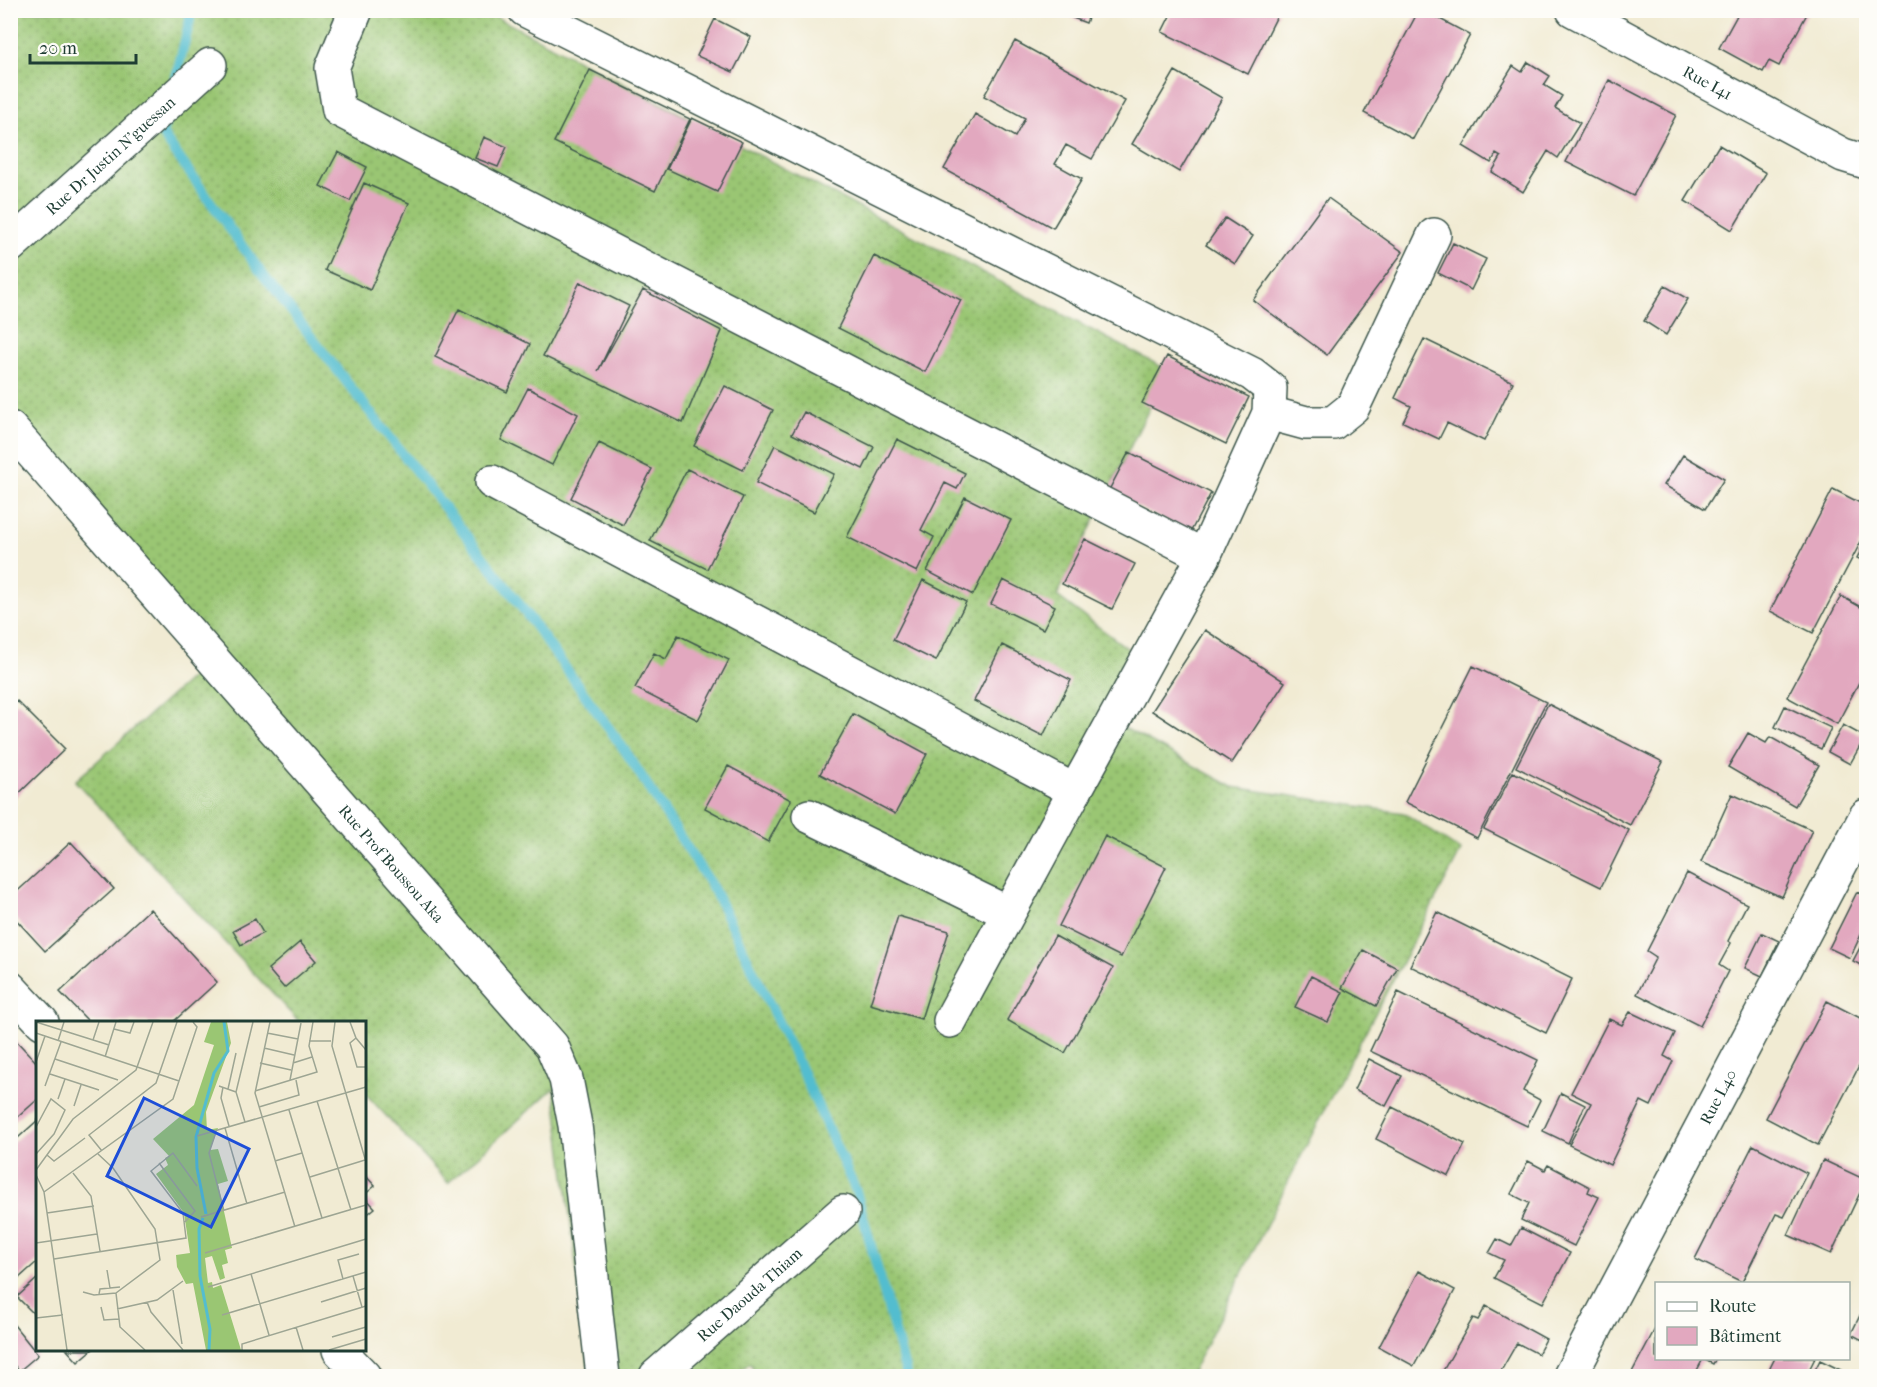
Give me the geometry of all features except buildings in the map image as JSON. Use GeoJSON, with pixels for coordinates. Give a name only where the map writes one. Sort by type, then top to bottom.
{"type":"FeatureCollection","features":[{"type":"Feature","properties":{"kind":"street"},"geometry":{"type":"LineString","coordinates":[[356,10],[332,68],[339,110],[1204,556]]}},
{"type":"Feature","properties":{"kind":"street"},"geometry":{"type":"LineString","coordinates":[[525,10],[1252,374],[1270,388],[1269,413],[1204,556],[950,1021]]}},
{"type":"Feature","properties":{"kind":"street","name":"Rue I41"},"geometry":{"type":"LineString","coordinates":[[1573,10],[1855,158]]}},
{"type":"Feature","properties":{"kind":"street","name":"Rue Dr Justin N'guessan"},"geometry":{"type":"LineString","coordinates":[[10,246],[210,64]]}},
{"type":"Feature","properties":{"kind":"street"},"geometry":{"type":"LineString","coordinates":[[1269,413],[1306,423],[1333,423],[1353,407],[1434,235]]}},
{"type":"Feature","properties":{"kind":"street","name":"Rue Prof Boussou Aka"},"geometry":{"type":"LineString","coordinates":[[10,428],[552,1046],[566,1079],[575,1125],[603,1377]]}},
{"type":"Feature","properties":{"kind":"street"},"geometry":{"type":"LineString","coordinates":[[492,482],[1075,790]]}},
{"type":"Feature","properties":{"kind":"street"},"geometry":{"type":"LineString","coordinates":[[809,816],[1008,913]]}},
{"type":"Feature","properties":{"kind":"street","name":"Rue L40"},"geometry":{"type":"LineString","coordinates":[[1570,1377],[1866,816]]}},
{"type":"Feature","properties":{"kind":"street"},"geometry":{"type":"LineString","coordinates":[[10,988],[40,1021]]}},
{"type":"Feature","properties":{"kind":"street","name":"Rue Daouda Thiam"},"geometry":{"type":"LineString","coordinates":[[656,1377],[843,1212]]}},
{"type":"Feature","properties":{"kind":"street"},"geometry":{"type":"LineString","coordinates":[[340,1351],[364,1377]]}},
{"type":"Feature","properties":{"kind":"green space"},"geometry":{"type":"Polygon","coordinates":[[[10,11],[485,11],[1168,370],[1057,596],[1151,666],[1108,719],[1233,787],[1404,813],[1461,851],[1331,1097],[1190,1376],[757,1376],[750,1363],[733,1376],[590,1376],[554,1088],[448,1183],[366,1094],[366,1021],[298,1021],[75,781],[203,667],[11,442],[10,11]]]}},
{"type":"Feature","properties":{"kind":"waterway"},"geometry":{"type":"LineString","coordinates":[[174,85],[190,20],[189,10]]}},
{"type":"Feature","properties":{"kind":"waterway"},"geometry":{"type":"LineString","coordinates":[[166,118],[162,134],[260,271],[515,598],[626,752],[714,890],[802,1071],[856,1191],[907,1376]]}}]}
